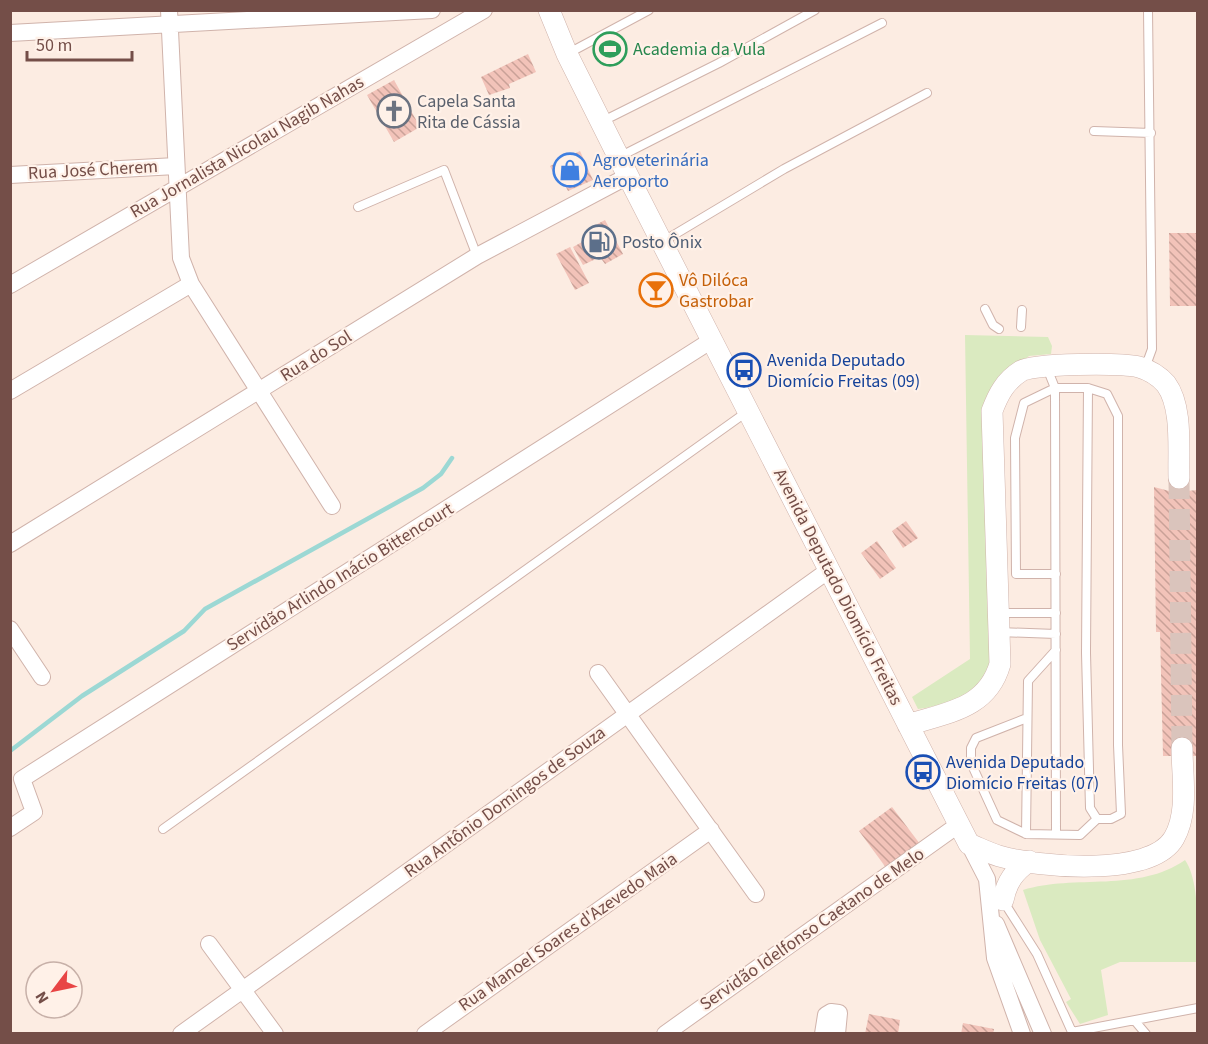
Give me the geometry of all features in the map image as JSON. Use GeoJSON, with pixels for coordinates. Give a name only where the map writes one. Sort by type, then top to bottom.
{"type":"FeatureCollection","features":[{"type":"Feature","properties":{"kind":"street","name":"Rua Jornalista Nicolau Nagib Nahas"},"geometry":{"type":"LineString","coordinates":[[10,285],[484,10]]}},
{"type":"Feature","properties":{"kind":"street","name":"Avenida Deputado Diomício Freitas"},"geometry":{"type":"LineString","coordinates":[[538,10],[567,54]]}},
{"type":"Feature","properties":{"kind":"street","name":"Avenida Deputado Diomício Freitas"},"geometry":{"type":"LineString","coordinates":[[549,10],[567,54],[618,157],[969,844]]}},
{"type":"Feature","properties":{"kind":"street"},"geometry":{"type":"LineString","coordinates":[[10,33],[169,18],[430,12],[440,34]]}},
{"type":"Feature","properties":{"kind":"street"},"geometry":{"type":"LineString","coordinates":[[169,18],[181,258],[191,284],[332,506]]}},
{"type":"Feature","properties":{"kind":"street","name":"Rua José Cherem"},"geometry":{"type":"LineString","coordinates":[[10,175],[176,166]]}},
{"type":"Feature","properties":{"kind":"street","name":"Rua do Sol"},"geometry":{"type":"LineString","coordinates":[[10,544],[477,256],[628,176]]}},
{"type":"Feature","properties":{"kind":"street"},"geometry":{"type":"LineString","coordinates":[[10,391],[191,284]]}},
{"type":"Feature","properties":{"kind":"street","name":"Servidão Arlindo Inácio Bittencourt"},"geometry":{"type":"LineString","coordinates":[[10,828],[34,812],[21,779],[712,340]]}},
{"type":"Feature","properties":{"kind":"street"},"geometry":{"type":"LineString","coordinates":[[909,725],[967,705],[984,696],[994,682],[1000,664],[992,411],[998,395],[1008,381],[1022,370],[1046,365],[1138,367],[1155,374],[1166,384],[1173,400],[1179,478]]}},
{"type":"Feature","properties":{"kind":"street","name":"Rua Antônio Domingos de Souza"},"geometry":{"type":"LineString","coordinates":[[181,1034],[829,570]]}},
{"type":"Feature","properties":{"kind":"street"},"geometry":{"type":"LineString","coordinates":[[10,629],[42,677]]}},
{"type":"Feature","properties":{"kind":"street"},"geometry":{"type":"LineString","coordinates":[[598,673],[756,894]]}},
{"type":"Feature","properties":{"kind":"street"},"geometry":{"type":"LineString","coordinates":[[969,844],[999,856],[1070,866],[1130,862],[1161,852],[1173,840],[1181,824],[1182,748]]}},
{"type":"Feature","properties":{"kind":"street","name":"Servidão Idelfonso Caetano de Melo"},"geometry":{"type":"LineString","coordinates":[[665,1034],[958,825]]}},
{"type":"Feature","properties":{"kind":"street","name":"Rua Manoel Soares d'Azevedo Maia"},"geometry":{"type":"LineString","coordinates":[[425,1034],[711,830]]}},
{"type":"Feature","properties":{"kind":"street"},"geometry":{"type":"LineString","coordinates":[[969,844],[987,879],[1043,1034]]}},
{"type":"Feature","properties":{"kind":"street"},"geometry":{"type":"LineString","coordinates":[[1022,1034],[995,958],[996,905],[1015,872],[1029,861]]}},
{"type":"Feature","properties":{"kind":"street"},"geometry":{"type":"LineString","coordinates":[[209,944],[275,1034]]}},
{"type":"Feature","properties":{"kind":"street"},"geometry":{"type":"LineString","coordinates":[[822,1034],[826,1015],[831,1012],[839,1013],[841,1018],[837,1034]]}},
{"type":"Feature","properties":{"kind":"lane"},"geometry":{"type":"LineString","coordinates":[[567,54],[649,10]]}},
{"type":"Feature","properties":{"kind":"lane"},"geometry":{"type":"LineString","coordinates":[[601,122],[711,67],[815,10]]}},
{"type":"Feature","properties":{"kind":"lane"},"geometry":{"type":"LineString","coordinates":[[1138,367],[1148,360],[1152,349],[1149,10]]}},
{"type":"Feature","properties":{"kind":"lane"},"geometry":{"type":"LineString","coordinates":[[618,157],[882,23]]}},
{"type":"Feature","properties":{"kind":"lane"},"geometry":{"type":"LineString","coordinates":[[662,242],[784,169],[927,93]]}},
{"type":"Feature","properties":{"kind":"lane"},"geometry":{"type":"LineString","coordinates":[[1094,131],[1151,133]]}},
{"type":"Feature","properties":{"kind":"lane"},"geometry":{"type":"LineString","coordinates":[[358,207],[444,170],[477,256]]}},
{"type":"Feature","properties":{"kind":"lane"},"geometry":{"type":"LineString","coordinates":[[985,309],[993,325],[999,329]]}},
{"type":"Feature","properties":{"kind":"lane"},"geometry":{"type":"LineString","coordinates":[[1021,327],[1022,310]]}},
{"type":"Feature","properties":{"kind":"lane"},"geometry":{"type":"LineString","coordinates":[[1046,365],[1055,388],[1056,834]]}},
{"type":"Feature","properties":{"kind":"lane"},"geometry":{"type":"LineString","coordinates":[[1028,718],[976,738],[971,748],[971,763],[997,820],[1026,834],[1080,835],[1097,819],[1111,819],[1121,814],[1118,745],[1119,416],[1107,394],[1088,388],[1055,388],[1024,403],[1015,438],[1016,574],[1056,574]]}},
{"type":"Feature","properties":{"kind":"lane"},"geometry":{"type":"LineString","coordinates":[[1088,388],[1086,653],[1090,808],[1097,819]]}},
{"type":"Feature","properties":{"kind":"lane"},"geometry":{"type":"LineString","coordinates":[[163,829],[748,410]]}},
{"type":"Feature","properties":{"kind":"lane"},"geometry":{"type":"LineString","coordinates":[[999,622],[1056,613]]}},
{"type":"Feature","properties":{"kind":"lane"},"geometry":{"type":"LineString","coordinates":[[999,622],[1056,634]]}},
{"type":"Feature","properties":{"kind":"lane"},"geometry":{"type":"LineString","coordinates":[[1026,834],[1029,681],[1056,650]]}},
{"type":"Feature","properties":{"kind":"lane"},"geometry":{"type":"LineString","coordinates":[[996,905],[1037,954],[1073,1033],[1112,1030],[1135,1021],[1197,1008]]}},
{"type":"Feature","properties":{"kind":"lane"},"geometry":{"type":"LineString","coordinates":[[1135,1021],[1146,1034]]}},
{"type":"Feature","properties":{"kind":"green space"},"geometry":{"type":"Polygon","coordinates":[[[965,335],[1048,337],[1052,346],[1051,354],[1029,356],[998,381],[990,662],[986,677],[979,687],[964,696],[918,709],[912,697],[970,659],[965,335]]]}},
{"type":"Feature","properties":{"kind":"green space"},"geometry":{"type":"Polygon","coordinates":[[[1185,860],[1190,869],[1196,894],[1197,962],[1120,962],[1101,970],[1108,1015],[1080,1024],[1066,1002],[1071,999],[1040,940],[1023,890],[1043,885],[1127,880],[1167,870],[1185,860]]]}},
{"type":"Feature","properties":{"kind":"building"},"geometry":{"type":"Polygon","coordinates":[[[528,54],[536,72],[509,84],[510,88],[489,95],[481,77],[528,54]]]}},
{"type":"Feature","properties":{"kind":"building","name":"Capela Santa Rita de Cássia"},"geometry":{"type":"Polygon","coordinates":[[[394,80],[420,127],[394,142],[367,95],[394,80]]]}},
{"type":"Feature","properties":{"kind":"building","name":"Agroveterinária Aeroporto"},"geometry":{"type":"Polygon","coordinates":[[[580,151],[593,180],[568,191],[560,175],[555,177],[550,166],[580,151]]]}},
{"type":"Feature","properties":{"kind":"building","name":"Posto Ônix"},"geometry":{"type":"Polygon","coordinates":[[[605,220],[623,254],[605,264],[600,257],[583,265],[573,247],[591,237],[588,229],[605,220]]]}},
{"type":"Feature","properties":{"kind":"building"},"geometry":{"type":"Polygon","coordinates":[[[1169,233],[1198,233],[1198,306],[1170,306],[1169,233]]]}},
{"type":"Feature","properties":{"kind":"building"},"geometry":{"type":"Polygon","coordinates":[[[570,247],[589,283],[575,290],[556,254],[570,247]]]}},
{"type":"Feature","properties":{"kind":"building","name":"Vô Dilóca Gastrobar"},"geometry":{"type":"Polygon","coordinates":[[[658,273],[672,296],[653,308],[639,285],[658,273]]]}},
{"type":"Feature","properties":{"kind":"building"},"geometry":{"type":"Polygon","coordinates":[[[1154,487],[1173,492],[1198,490],[1198,756],[1163,756],[1160,632],[1156,632],[1154,487]]]}},
{"type":"Feature","properties":{"kind":"building"},"geometry":{"type":"Polygon","coordinates":[[[906,521],[918,538],[903,548],[892,531],[906,521]]]}},
{"type":"Feature","properties":{"kind":"building"},"geometry":{"type":"Polygon","coordinates":[[[877,541],[896,568],[880,579],[861,553],[877,541]]]}},
{"type":"Feature","properties":{"kind":"building"},"geometry":{"type":"Polygon","coordinates":[[[892,807],[920,844],[887,869],[859,831],[892,807]]]}},
{"type":"Feature","properties":{"kind":"building"},"geometry":{"type":"Polygon","coordinates":[[[869,1014],[900,1020],[898,1034],[865,1034],[869,1014]]]}},
{"type":"Feature","properties":{"kind":"building"},"geometry":{"type":"Polygon","coordinates":[[[963,1023],[994,1029],[993,1034],[961,1034],[963,1023]]]}},
{"type":"Feature","properties":{"kind":"waterway"},"geometry":{"type":"LineString","coordinates":[[10,751],[82,696],[184,631],[205,609],[423,488],[441,474],[452,458]]}},
{"type":"Feature","properties":{"kind":"tunnel"},"geometry":{"type":"LineString","coordinates":[[1179,478],[1182,748]]}},
{"type":"Feature","properties":{"kind":"place","name":"Academia da Vula"},"geometry":{"type":"Point","coordinates":[610,49]}},
{"type":"Feature","properties":{"kind":"place","name":"Capela Santa Rita de Cássia"},"geometry":{"type":"Point","coordinates":[394,111]}},
{"type":"Feature","properties":{"kind":"place","name":"Agroveterinária Aeroporto"},"geometry":{"type":"Point","coordinates":[570,170]}},
{"type":"Feature","properties":{"kind":"place","name":"Posto Ônix"},"geometry":{"type":"Point","coordinates":[599,242]}},
{"type":"Feature","properties":{"kind":"place","name":"Vô Dilóca Gastrobar"},"geometry":{"type":"Point","coordinates":[656,290]}},
{"type":"Feature","properties":{"kind":"place","name":"Avenida Deputado Diomício Freitas (09)"},"geometry":{"type":"Point","coordinates":[744,370]}},
{"type":"Feature","properties":{"kind":"place","name":"Avenida Deputado Diomício Freitas (07)"},"geometry":{"type":"Point","coordinates":[923,772]}}]}
